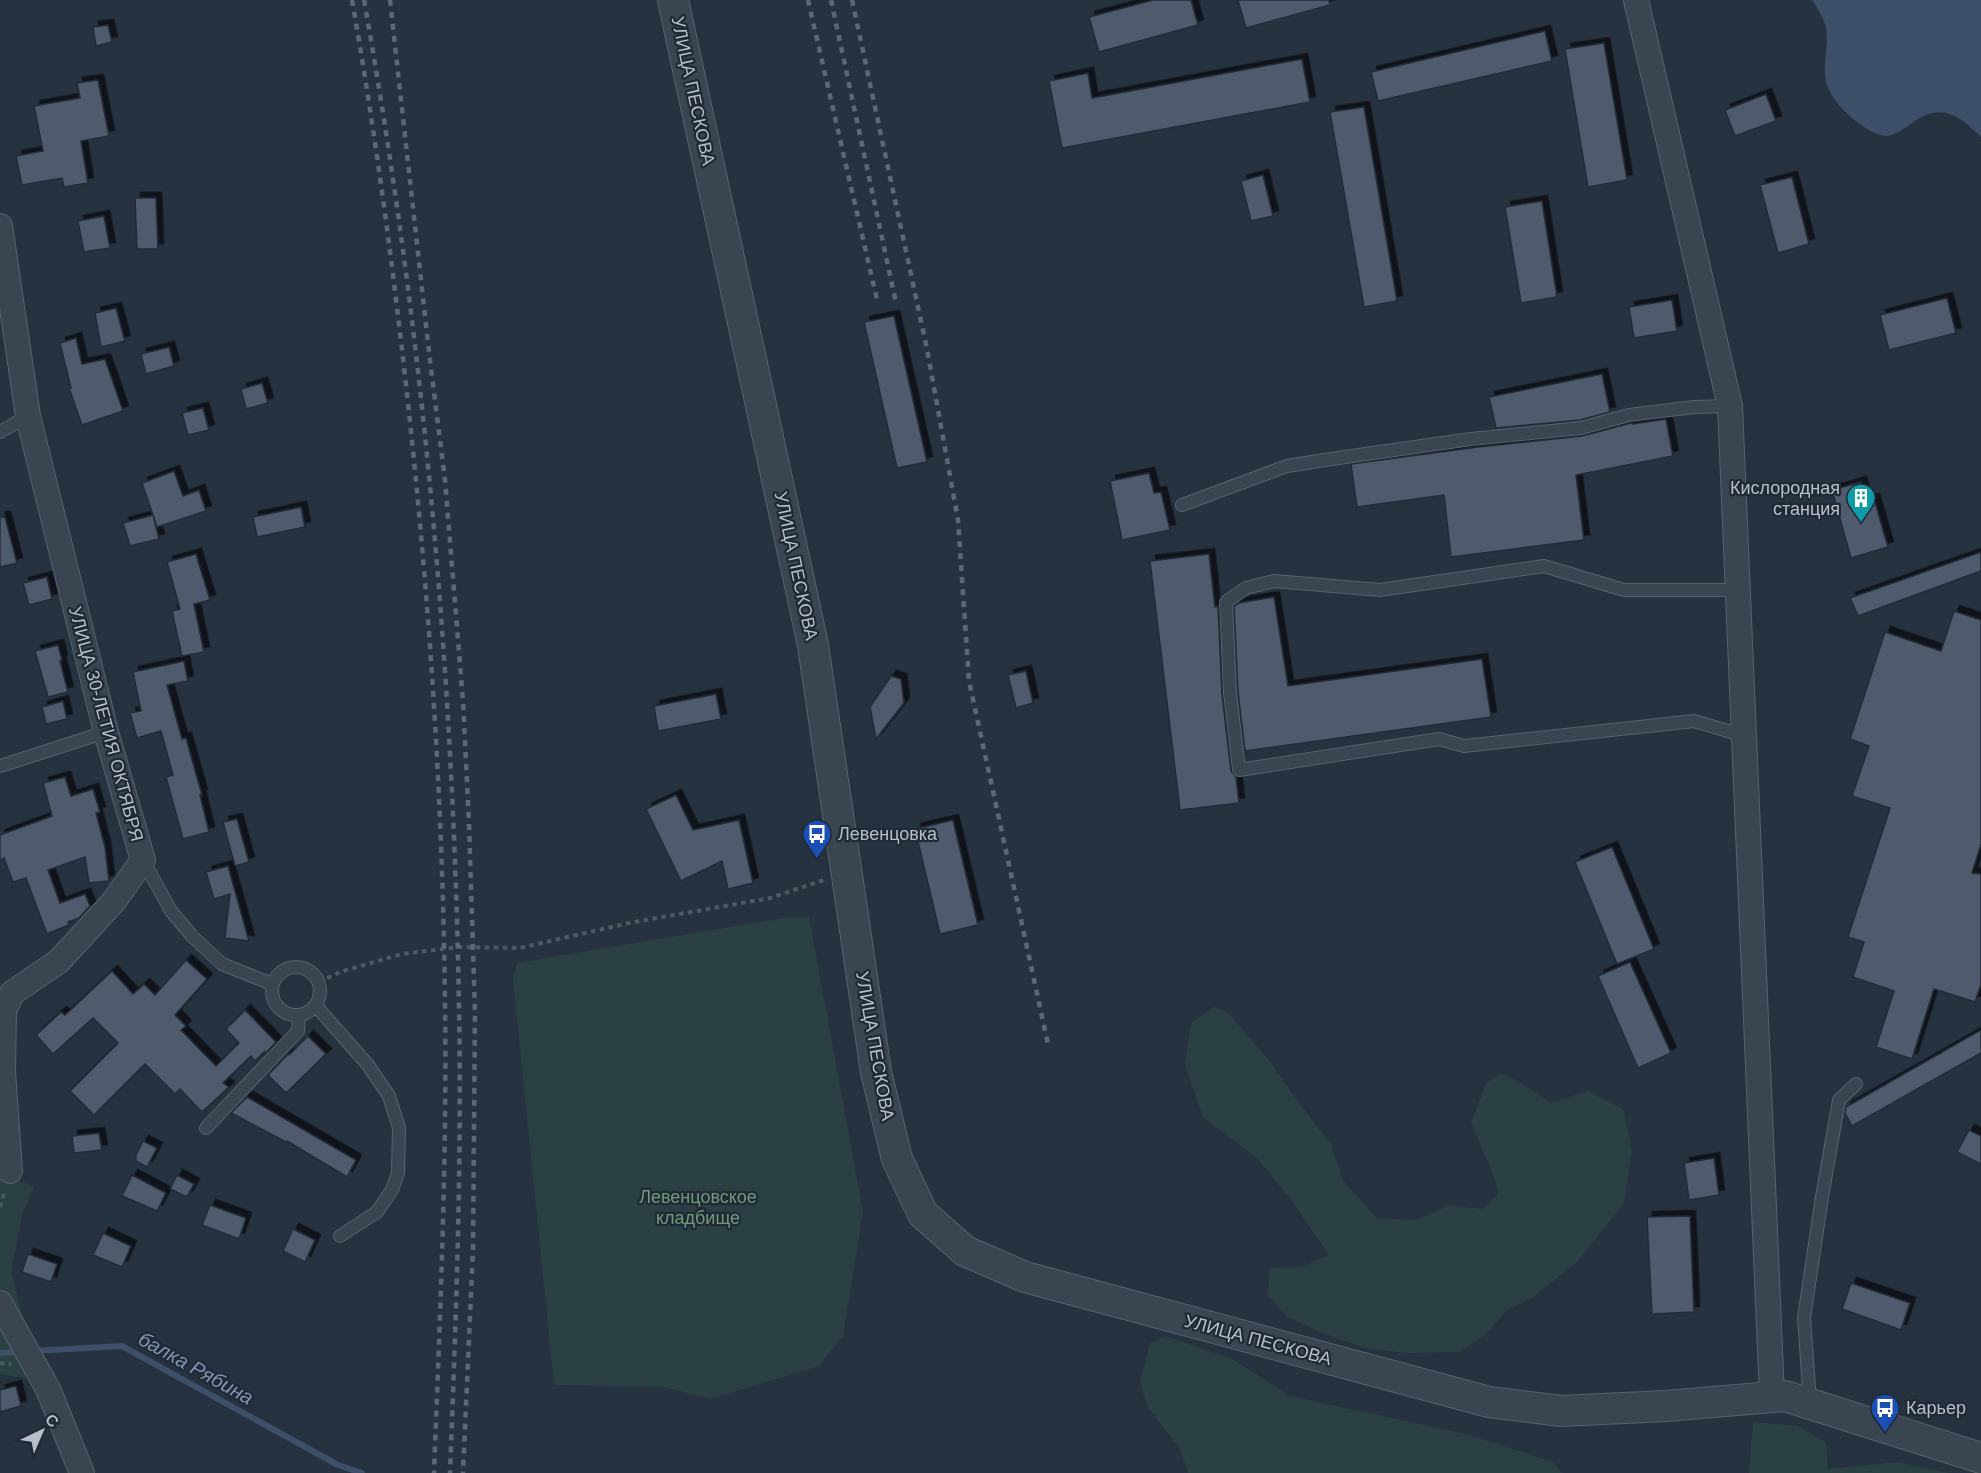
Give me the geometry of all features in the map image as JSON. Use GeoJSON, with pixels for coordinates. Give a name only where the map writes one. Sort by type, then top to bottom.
{"type":"FeatureCollection","features":[{"type":"Feature","properties":{"kind":"street","name":"УЛИЦА ПЕСКОВА"},"geometry":{"type":"LineString","coordinates":[[673,0],[813,645],[876,1072],[897,1159],[923,1214],[965,1251],[1024,1278],[1489,1402],[1561,1411],[1666,1406],[1785,1396],[1981,1458]]}},
{"type":"Feature","properties":{"kind":"street"},"geometry":{"type":"LineString","coordinates":[[1636,0],[1730,406],[1772,1397]]}},
{"type":"Feature","properties":{"kind":"street","name":"УЛИЦА 30-ЛЕТИЯ ОКТЯБРЯ"},"geometry":{"type":"LineString","coordinates":[[0,226],[28,416],[105,732],[143,860],[114,901],[59,961],[6,989],[3,1071],[10,1171]]}},
{"type":"Feature","properties":{"kind":"street"},"geometry":{"type":"LineString","coordinates":[[0,1303],[48,1389],[82,1473]]}},
{"type":"Feature","properties":{"kind":"lane"},"geometry":{"type":"LineString","coordinates":[[1182,505],[1287,466],[1471,439],[1581,428],[1629,415],[1694,407],[1730,406]]}},
{"type":"Feature","properties":{"kind":"lane"},"geometry":{"type":"LineString","coordinates":[[0,432],[28,416]]}},
{"type":"Feature","properties":{"kind":"lane"},"geometry":{"type":"LineString","coordinates":[[1739,590],[1624,590],[1544,566],[1380,590],[1274,581],[1246,588],[1226,602],[1230,693],[1239,770],[1439,739],[1464,746],[1694,721],[1745,736]]}},
{"type":"Feature","properties":{"kind":"lane"},"geometry":{"type":"LineString","coordinates":[[0,765],[105,732]]}},
{"type":"Feature","properties":{"kind":"lane"},"geometry":{"type":"LineString","coordinates":[[143,860],[171,911],[192,936],[222,964],[273,984]]}},
{"type":"Feature","properties":{"kind":"lane"},"geometry":{"type":"LineString","coordinates":[[295,967],[305,969],[314,974],[319,982],[319,999],[316,1006],[308,1013],[299,1016],[289,1015],[275,1003],[272,994],[273,984],[277,975],[285,969],[295,967]]}},
{"type":"Feature","properties":{"kind":"lane"},"geometry":{"type":"LineString","coordinates":[[316,1006],[368,1065],[389,1096],[399,1128],[398,1173],[392,1190],[377,1212],[340,1236]]}},
{"type":"Feature","properties":{"kind":"lane"},"geometry":{"type":"LineString","coordinates":[[206,1128],[297,1031],[299,1016]]}},
{"type":"Feature","properties":{"kind":"lane"},"geometry":{"type":"LineString","coordinates":[[1810,1404],[1804,1318],[1839,1100],[1856,1084]]}},
{"type":"Feature","properties":{"kind":"path"},"geometry":{"type":"LineString","coordinates":[[319,982],[340,972],[402,954],[458,947],[520,948],[629,923],[770,898],[847,872]]}},
{"type":"Feature","properties":{"kind":"green space","name":"Левенцовское кладбище"},"geometry":{"type":"Polygon","coordinates":[[[809,917],[863,1212],[843,1336],[819,1366],[710,1399],[664,1387],[554,1385],[513,979],[517,963],[784,918],[809,917]]]}},
{"type":"Feature","properties":{"kind":"green space"},"geometry":{"type":"Polygon","coordinates":[[[1214,1007],[1228,1013],[1268,1059],[1330,1143],[1344,1182],[1377,1218],[1417,1220],[1449,1205],[1482,1209],[1498,1194],[1494,1177],[1471,1122],[1487,1082],[1501,1073],[1523,1084],[1551,1103],[1588,1091],[1623,1109],[1632,1150],[1624,1203],[1578,1261],[1533,1297],[1506,1311],[1485,1335],[1460,1352],[1408,1353],[1368,1349],[1322,1333],[1286,1316],[1268,1295],[1270,1268],[1301,1267],[1329,1255],[1292,1201],[1258,1159],[1203,1117],[1185,1065],[1191,1023],[1214,1007]]]}},
{"type":"Feature","properties":{"kind":"green space"},"geometry":{"type":"Polygon","coordinates":[[[0,1174],[34,1186],[22,1215],[11,1272],[36,1368],[26,1378],[0,1374],[0,1174]]]}},
{"type":"Feature","properties":{"kind":"green space"},"geometry":{"type":"Polygon","coordinates":[[[1166,1336],[1232,1359],[1290,1396],[1466,1434],[1553,1462],[1562,1473],[1188,1473],[1180,1449],[1147,1406],[1140,1382],[1150,1343],[1166,1336]]]}},
{"type":"Feature","properties":{"kind":"green space"},"geometry":{"type":"Polygon","coordinates":[[[1753,1422],[1797,1426],[1826,1442],[1828,1469],[1897,1462],[1949,1473],[1749,1473],[1753,1422]]]}},
{"type":"Feature","properties":{"kind":"water"},"geometry":{"type":"Polygon","coordinates":[[[1812,0],[1981,0],[1981,137],[1967,124],[1945,113],[1928,114],[1889,136],[1869,130],[1852,118],[1837,103],[1828,88],[1825,72],[1827,32],[1812,0]]]}},
{"type":"Feature","properties":{"kind":"building"},"geometry":{"type":"Polygon","coordinates":[[[1153,0],[1191,0],[1198,25],[1099,52],[1089,17],[1153,0]]]}},
{"type":"Feature","properties":{"kind":"building"},"geometry":{"type":"Polygon","coordinates":[[[1238,0],[1329,0],[1330,5],[1246,28],[1238,0]]]}},
{"type":"Feature","properties":{"kind":"building"},"geometry":{"type":"Polygon","coordinates":[[[108,25],[112,42],[96,46],[93,27],[108,25]]]}},
{"type":"Feature","properties":{"kind":"building"},"geometry":{"type":"Polygon","coordinates":[[[1545,31],[1552,61],[1378,101],[1371,72],[1545,31]]]}},
{"type":"Feature","properties":{"kind":"building"},"geometry":{"type":"Polygon","coordinates":[[[1604,43],[1627,180],[1588,187],[1565,49],[1604,43]]]}},
{"type":"Feature","properties":{"kind":"building"},"geometry":{"type":"Polygon","coordinates":[[[1302,59],[1310,102],[1062,148],[1049,81],[1088,73],[1092,98],[1302,59]]]}},
{"type":"Feature","properties":{"kind":"building"},"geometry":{"type":"Polygon","coordinates":[[[98,80],[109,136],[81,141],[88,183],[64,187],[62,178],[22,185],[16,156],[43,151],[34,106],[80,98],[77,83],[98,80]]]}},
{"type":"Feature","properties":{"kind":"building"},"geometry":{"type":"Polygon","coordinates":[[[1766,94],[1776,121],[1735,136],[1725,110],[1766,94]]]}},
{"type":"Feature","properties":{"kind":"building"},"geometry":{"type":"Polygon","coordinates":[[[1364,107],[1397,301],[1364,307],[1330,112],[1364,107]]]}},
{"type":"Feature","properties":{"kind":"building"},"geometry":{"type":"Polygon","coordinates":[[[1263,175],[1273,216],[1251,221],[1241,181],[1263,175]]]}},
{"type":"Feature","properties":{"kind":"building"},"geometry":{"type":"Polygon","coordinates":[[[1792,177],[1809,244],[1778,253],[1760,185],[1792,177]]]}},
{"type":"Feature","properties":{"kind":"building"},"geometry":{"type":"Polygon","coordinates":[[[135,198],[156,198],[158,249],[137,249],[135,198]]]}},
{"type":"Feature","properties":{"kind":"building"},"geometry":{"type":"Polygon","coordinates":[[[1542,201],[1557,297],[1521,303],[1505,207],[1542,201]]]}},
{"type":"Feature","properties":{"kind":"building"},"geometry":{"type":"Polygon","coordinates":[[[104,216],[110,248],[84,252],[78,221],[104,216]]]}},
{"type":"Feature","properties":{"kind":"building"},"geometry":{"type":"Polygon","coordinates":[[[1947,298],[1956,333],[1889,350],[1880,315],[1947,298]]]}},
{"type":"Feature","properties":{"kind":"building"},"geometry":{"type":"Polygon","coordinates":[[[1672,300],[1677,331],[1634,338],[1629,307],[1672,300]]]}},
{"type":"Feature","properties":{"kind":"building"},"geometry":{"type":"Polygon","coordinates":[[[116,308],[125,341],[101,347],[95,313],[116,308]]]}},
{"type":"Feature","properties":{"kind":"building"},"geometry":{"type":"Polygon","coordinates":[[[894,316],[927,462],[897,468],[864,322],[894,316]]]}},
{"type":"Feature","properties":{"kind":"building"},"geometry":{"type":"Polygon","coordinates":[[[76,338],[82,364],[105,359],[123,411],[82,425],[69,388],[71,388],[60,343],[76,338]]]}},
{"type":"Feature","properties":{"kind":"building"},"geometry":{"type":"Polygon","coordinates":[[[169,347],[174,366],[146,374],[141,354],[169,347]]]}},
{"type":"Feature","properties":{"kind":"building"},"geometry":{"type":"Polygon","coordinates":[[[1602,374],[1610,412],[1580,420],[1496,428],[1489,397],[1602,374]]]}},
{"type":"Feature","properties":{"kind":"building"},"geometry":{"type":"Polygon","coordinates":[[[262,383],[268,403],[246,409],[241,389],[262,383]]]}},
{"type":"Feature","properties":{"kind":"building"},"geometry":{"type":"Polygon","coordinates":[[[203,408],[209,430],[188,435],[182,413],[203,408]]]}},
{"type":"Feature","properties":{"kind":"building"},"geometry":{"type":"Polygon","coordinates":[[[1666,419],[1673,456],[1576,475],[1584,540],[1451,557],[1444,495],[1357,507],[1351,464],[1582,436],[1631,423],[1666,419]]]}},
{"type":"Feature","properties":{"kind":"building"},"geometry":{"type":"Polygon","coordinates":[[[174,471],[183,496],[199,490],[206,511],[157,527],[142,483],[174,471]]]}},
{"type":"Feature","properties":{"kind":"building"},"geometry":{"type":"Polygon","coordinates":[[[1149,473],[1154,493],[1161,492],[1170,530],[1122,540],[1110,481],[1149,473]]]}},
{"type":"Feature","properties":{"kind":"building","name":"Кислородная станция"},"geometry":{"type":"Polygon","coordinates":[[[1861,482],[1866,501],[1874,499],[1888,547],[1851,558],[1832,490],[1861,482]]]}},
{"type":"Feature","properties":{"kind":"building"},"geometry":{"type":"Polygon","coordinates":[[[301,507],[305,527],[257,537],[253,517],[301,507]]]}},
{"type":"Feature","properties":{"kind":"building"},"geometry":{"type":"Polygon","coordinates":[[[153,515],[159,539],[130,546],[123,523],[153,515]]]}},
{"type":"Feature","properties":{"kind":"building"},"geometry":{"type":"Polygon","coordinates":[[[0,517],[5,517],[17,563],[0,567],[0,517]]]}},
{"type":"Feature","properties":{"kind":"building"},"geometry":{"type":"Polygon","coordinates":[[[1981,552],[1981,571],[1858,616],[1850,598],[1981,552]]]}},
{"type":"Feature","properties":{"kind":"building"},"geometry":{"type":"Polygon","coordinates":[[[196,554],[210,600],[194,604],[204,652],[182,656],[172,611],[180,609],[167,562],[196,554]]]}},
{"type":"Feature","properties":{"kind":"building"},"geometry":{"type":"Polygon","coordinates":[[[1209,554],[1215,607],[1218,606],[1222,694],[1231,771],[1236,777],[1239,803],[1180,810],[1150,561],[1209,554]]]}},
{"type":"Feature","properties":{"kind":"building"},"geometry":{"type":"Polygon","coordinates":[[[47,577],[52,599],[29,605],[23,583],[47,577]]]}},
{"type":"Feature","properties":{"kind":"building"},"geometry":{"type":"Polygon","coordinates":[[[1274,597],[1288,686],[1482,659],[1491,717],[1245,751],[1238,692],[1234,606],[1239,603],[1274,597]]]}},
{"type":"Feature","properties":{"kind":"building"},"geometry":{"type":"Polygon","coordinates":[[[1954,611],[1981,620],[1981,844],[1972,873],[1981,874],[1981,984],[1975,1002],[1934,989],[1912,1059],[1876,1047],[1894,991],[1853,977],[1864,942],[1848,937],[1890,808],[1852,796],[1869,746],[1850,739],[1885,632],[1941,651],[1954,611]]]}},
{"type":"Feature","properties":{"kind":"building"},"geometry":{"type":"Polygon","coordinates":[[[58,645],[68,692],[48,697],[35,651],[58,645]]]}},
{"type":"Feature","properties":{"kind":"building"},"geometry":{"type":"Polygon","coordinates":[[[184,661],[188,681],[167,685],[182,739],[186,738],[202,795],[200,795],[209,832],[183,839],[166,777],[173,775],[161,731],[137,738],[130,713],[141,711],[133,672],[184,661]]]}},
{"type":"Feature","properties":{"kind":"building"},"geometry":{"type":"Polygon","coordinates":[[[1026,671],[1033,703],[1016,708],[1008,675],[1026,671]]]}},
{"type":"Feature","properties":{"kind":"building"},"geometry":{"type":"Polygon","coordinates":[[[891,676],[901,679],[904,703],[876,739],[870,707],[891,676]]]}},
{"type":"Feature","properties":{"kind":"building"},"geometry":{"type":"Polygon","coordinates":[[[716,694],[721,719],[658,731],[654,706],[716,694]]]}},
{"type":"Feature","properties":{"kind":"building"},"geometry":{"type":"Polygon","coordinates":[[[63,701],[67,719],[46,724],[42,707],[63,701]]]}},
{"type":"Feature","properties":{"kind":"building"},"geometry":{"type":"Polygon","coordinates":[[[65,777],[71,796],[93,789],[100,812],[96,813],[105,847],[109,881],[89,883],[85,857],[48,870],[60,903],[85,894],[90,906],[79,918],[68,922],[69,925],[47,934],[26,878],[13,882],[4,858],[0,860],[0,835],[52,816],[43,783],[65,777]]]}},
{"type":"Feature","properties":{"kind":"building"},"geometry":{"type":"Polygon","coordinates":[[[676,795],[693,830],[739,820],[753,883],[728,889],[722,861],[681,881],[646,809],[676,795]]]}},
{"type":"Feature","properties":{"kind":"building"},"geometry":{"type":"Polygon","coordinates":[[[237,819],[249,862],[235,866],[223,822],[237,819]]]}},
{"type":"Feature","properties":{"kind":"building"},"geometry":{"type":"Polygon","coordinates":[[[953,820],[978,925],[940,934],[915,829],[953,820]]]}},
{"type":"Feature","properties":{"kind":"building"},"geometry":{"type":"Polygon","coordinates":[[[1612,847],[1654,949],[1617,964],[1575,862],[1612,847]]]}},
{"type":"Feature","properties":{"kind":"building"},"geometry":{"type":"Polygon","coordinates":[[[228,866],[249,941],[225,938],[230,894],[214,899],[206,872],[228,866]]]}},
{"type":"Feature","properties":{"kind":"building"},"geometry":{"type":"Polygon","coordinates":[[[186,960],[207,979],[175,1015],[186,1026],[181,1030],[216,1066],[239,1043],[226,1029],[245,1010],[276,1042],[255,1061],[251,1056],[223,1083],[229,1087],[202,1112],[180,1089],[175,1094],[145,1064],[94,1115],[70,1091],[118,1043],[93,1018],[53,1054],[36,1035],[61,1012],[65,1015],[112,971],[133,994],[144,984],[155,995],[186,960]]]}},
{"type":"Feature","properties":{"kind":"building"},"geometry":{"type":"Polygon","coordinates":[[[1630,962],[1671,1053],[1638,1068],[1598,976],[1630,962]]]}},
{"type":"Feature","properties":{"kind":"building"},"geometry":{"type":"Polygon","coordinates":[[[1981,1030],[1981,1053],[1852,1126],[1845,1113],[1846,1107],[1981,1030]]]}},
{"type":"Feature","properties":{"kind":"building"},"geometry":{"type":"Polygon","coordinates":[[[308,1036],[326,1054],[286,1093],[268,1075],[308,1036]]]}},
{"type":"Feature","properties":{"kind":"building"},"geometry":{"type":"Polygon","coordinates":[[[247,1097],[356,1160],[347,1177],[287,1141],[231,1113],[247,1097]]]}},
{"type":"Feature","properties":{"kind":"building"},"geometry":{"type":"Polygon","coordinates":[[[1969,1130],[1981,1136],[1981,1164],[1957,1152],[1969,1130]]]}},
{"type":"Feature","properties":{"kind":"building"},"geometry":{"type":"Polygon","coordinates":[[[99,1133],[102,1150],[74,1153],[72,1136],[99,1133]]]}},
{"type":"Feature","properties":{"kind":"building"},"geometry":{"type":"Polygon","coordinates":[[[143,1141],[157,1148],[147,1167],[136,1161],[136,1155],[143,1141]]]}},
{"type":"Feature","properties":{"kind":"building"},"geometry":{"type":"Polygon","coordinates":[[[1714,1158],[1719,1195],[1689,1200],[1684,1163],[1714,1158]]]}},
{"type":"Feature","properties":{"kind":"building"},"geometry":{"type":"Polygon","coordinates":[[[132,1175],[166,1193],[157,1211],[122,1196],[132,1175]]]}},
{"type":"Feature","properties":{"kind":"building"},"geometry":{"type":"Polygon","coordinates":[[[177,1175],[194,1184],[187,1197],[170,1189],[177,1175]]]}},
{"type":"Feature","properties":{"kind":"building"},"geometry":{"type":"Polygon","coordinates":[[[210,1205],[246,1218],[239,1239],[202,1225],[210,1205]]]}},
{"type":"Feature","properties":{"kind":"building"},"geometry":{"type":"Polygon","coordinates":[[[1690,1216],[1694,1312],[1652,1314],[1647,1217],[1690,1216]]]}},
{"type":"Feature","properties":{"kind":"building"},"geometry":{"type":"Polygon","coordinates":[[[293,1229],[315,1240],[305,1262],[283,1251],[293,1229]]]}},
{"type":"Feature","properties":{"kind":"building"},"geometry":{"type":"Polygon","coordinates":[[[103,1233],[131,1246],[122,1267],[93,1255],[103,1233]]]}},
{"type":"Feature","properties":{"kind":"building"},"geometry":{"type":"Polygon","coordinates":[[[28,1254],[57,1264],[51,1282],[22,1272],[28,1254]]]}},
{"type":"Feature","properties":{"kind":"building"},"geometry":{"type":"Polygon","coordinates":[[[1851,1283],[1910,1303],[1901,1330],[1842,1309],[1851,1283]]]}},
{"type":"Feature","properties":{"kind":"building"},"geometry":{"type":"Polygon","coordinates":[[[16,1386],[21,1406],[0,1412],[0,1390],[16,1386]]]}},
{"type":"Feature","properties":{"kind":"waterway","name":"балка Рябина"},"geometry":{"type":"LineString","coordinates":[[32,1351],[122,1346],[338,1465],[362,1473]]}},
{"type":"Feature","properties":{"kind":"waterway","name":"балка Рябина"},"geometry":{"type":"LineString","coordinates":[[0,1353],[19,1352]]}},
{"type":"Feature","properties":{"kind":"railway"},"geometry":{"type":"LineString","coordinates":[[352,0],[384,205],[409,412],[429,634],[438,782],[444,931],[445,1122],[434,1473]]}},
{"type":"Feature","properties":{"kind":"railway"},"geometry":{"type":"LineString","coordinates":[[364,0],[385,124],[418,375],[442,627],[450,753],[456,879],[460,1064],[458,1239],[450,1473]]}},
{"type":"Feature","properties":{"kind":"railway"},"geometry":{"type":"LineString","coordinates":[[390,0],[445,480],[463,701],[475,1012],[473,1249],[463,1473]]}},
{"type":"Feature","properties":{"kind":"railway"},"geometry":{"type":"LineString","coordinates":[[808,0],[878,304]]}},
{"type":"Feature","properties":{"kind":"railway"},"geometry":{"type":"LineString","coordinates":[[831,0],[896,303]]}},
{"type":"Feature","properties":{"kind":"railway"},"geometry":{"type":"LineString","coordinates":[[852,0],[927,349],[958,520],[969,681],[1048,1044]]}},
{"type":"Feature","properties":{"kind":"place","name":"Кислородная станция"},"geometry":{"type":"Point","coordinates":[1861,524]}},
{"type":"Feature","properties":{"kind":"place","name":"Левенцовка"},"geometry":{"type":"Point","coordinates":[817,860]}},
{"type":"Feature","properties":{"kind":"place","name":"Карьер"},"geometry":{"type":"Point","coordinates":[1885,1434]}}]}
